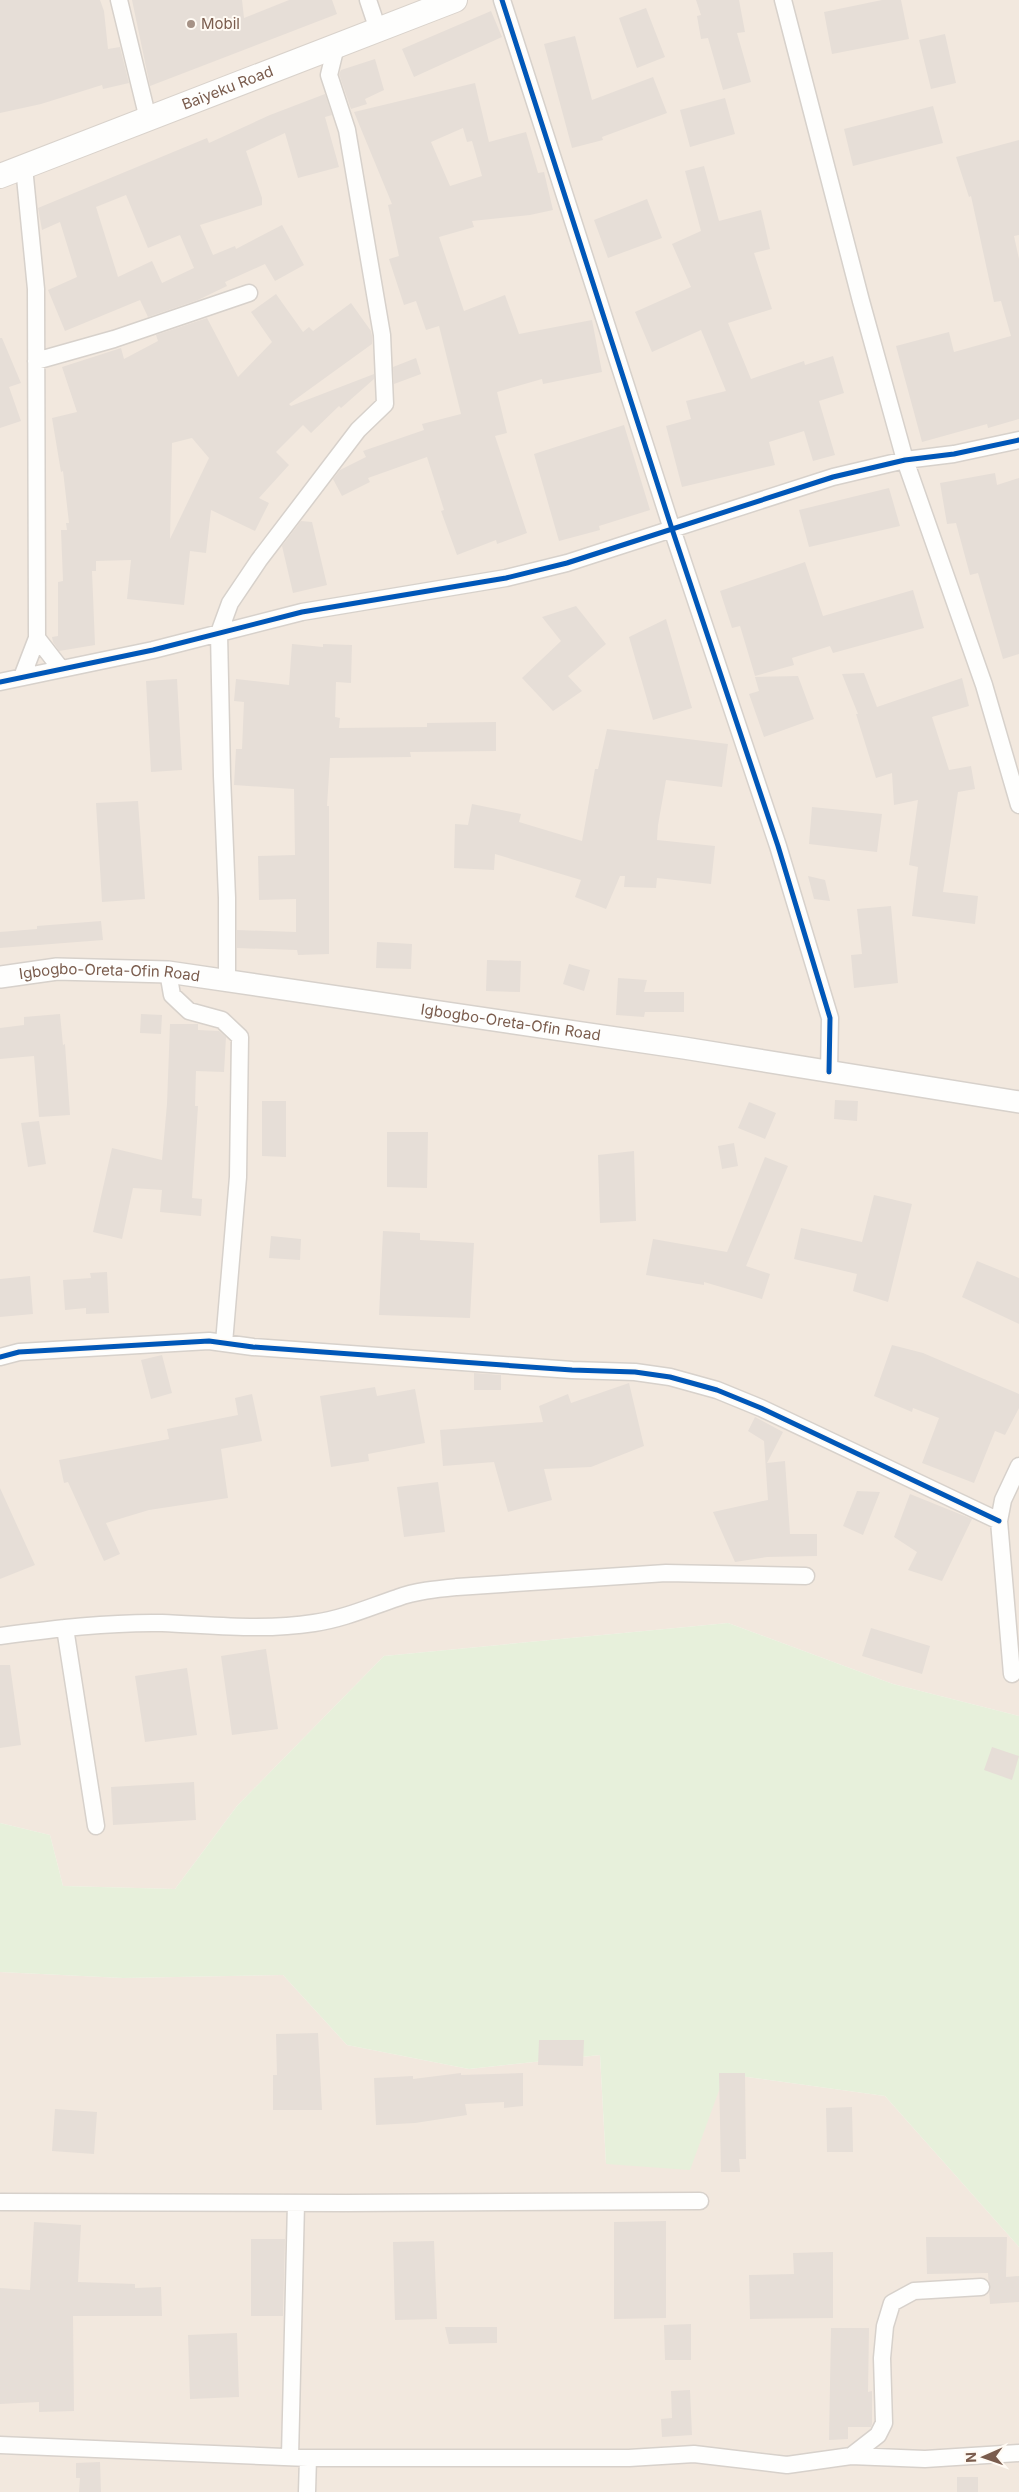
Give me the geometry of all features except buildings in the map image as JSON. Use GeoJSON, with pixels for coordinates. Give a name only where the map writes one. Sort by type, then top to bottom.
{"type":"FeatureCollection","features":[{"type":"Feature","properties":{"kind":"main road","name":"Baiyeku Road"},"geometry":{"type":"LineString","coordinates":[[0,176],[455,0]]}},
{"type":"Feature","properties":{"kind":"street"},"geometry":{"type":"LineString","coordinates":[[119,0],[148,119]]}},
{"type":"Feature","properties":{"kind":"street"},"geometry":{"type":"LineString","coordinates":[[368,0],[378,30]]}},
{"type":"Feature","properties":{"kind":"street"},"geometry":{"type":"LineString","coordinates":[[502,0],[672,530],[778,846],[830,1018],[829,1072]]}},
{"type":"Feature","properties":{"kind":"street"},"geometry":{"type":"LineString","coordinates":[[783,0],[861,301],[905,460],[984,685],[1019,805]]}},
{"type":"Feature","properties":{"kind":"street"},"geometry":{"type":"LineString","coordinates":[[227,980],[228,898],[222,776],[219,633],[230,603],[259,560],[358,430],[385,404],[382,335],[347,130],[329,75],[336,46]]}},
{"type":"Feature","properties":{"kind":"street"},"geometry":{"type":"LineString","coordinates":[[22,677],[37,638],[36,289],[24,167]]}},
{"type":"Feature","properties":{"kind":"street"},"geometry":{"type":"LineString","coordinates":[[36,361],[114,339],[249,293]]}},
{"type":"Feature","properties":{"kind":"street"},"geometry":{"type":"LineString","coordinates":[[0,682],[219,633],[302,612],[506,578],[567,563],[833,477],[905,460],[954,454],[1019,440]]}},
{"type":"Feature","properties":{"kind":"street"},"geometry":{"type":"LineString","coordinates":[[37,638],[61,669]]}},
{"type":"Feature","properties":{"kind":"street","name":"Igbogbo-Oreta-Ofin Road"},"geometry":{"type":"LineString","coordinates":[[0,977],[57,969],[168,972],[1019,1102]]}},
{"type":"Feature","properties":{"kind":"street"},"geometry":{"type":"LineString","coordinates":[[168,972],[172,995],[189,1011],[222,1020],[240,1037],[238,1177],[224,1343]]}},
{"type":"Feature","properties":{"kind":"street"},"geometry":{"type":"LineString","coordinates":[[0,1357],[19,1352],[209,1341],[572,1370],[635,1372],[670,1377],[717,1390],[761,1408],[999,1521]]}},
{"type":"Feature","properties":{"kind":"street"},"geometry":{"type":"LineString","coordinates":[[1012,1674],[999,1521],[1003,1500],[1019,1466]]}},
{"type":"Feature","properties":{"kind":"street"},"geometry":{"type":"LineString","coordinates":[[0,1636],[65,1628],[162,1623],[245,1628],[315,1623],[369,1610],[406,1595],[457,1587],[666,1573],[806,1576]]}},
{"type":"Feature","properties":{"kind":"street"},"geometry":{"type":"LineString","coordinates":[[65,1628],[96,1826]]}},
{"type":"Feature","properties":{"kind":"street"},"geometry":{"type":"LineString","coordinates":[[0,2202],[700,2201]]}},
{"type":"Feature","properties":{"kind":"street"},"geometry":{"type":"LineString","coordinates":[[290,2457],[296,2203]]}},
{"type":"Feature","properties":{"kind":"street"},"geometry":{"type":"LineString","coordinates":[[851,2456],[878,2435],[884,2423],[882,2358],[885,2326],[892,2303],[914,2291],[981,2287]]}},
{"type":"Feature","properties":{"kind":"street"},"geometry":{"type":"LineString","coordinates":[[0,2445],[308,2458],[629,2458],[694,2454],[787,2465],[851,2456],[925,2459],[1019,2453]]}},
{"type":"Feature","properties":{"kind":"street"},"geometry":{"type":"LineString","coordinates":[[307,2492],[308,2458]]}},
{"type":"Feature","properties":{"kind":"shaded area"},"geometry":{"type":"Polygon","coordinates":[[[0,0],[1019,0],[1019,1716],[893,1684],[728,1623],[384,1656],[237,1806],[175,1889],[63,1886],[50,1835],[0,1823],[0,0]]]}},
{"type":"Feature","properties":{"kind":"shaded area"},"geometry":{"type":"Polygon","coordinates":[[[0,1972],[123,1978],[283,1975],[347,2045],[469,2069],[600,2055],[606,2164],[725,2074],[885,2096],[1019,2247],[1019,2492],[0,2492],[0,1972]]]}},
{"type":"Feature","properties":{"kind":"green space"},"geometry":{"type":"Polygon","coordinates":[[[728,1623],[893,1684],[1019,1716],[1019,2247],[885,2096],[725,2074],[690,2170],[606,2164],[600,2055],[469,2069],[347,2045],[283,1975],[123,1978],[0,1972],[0,1823],[50,1835],[63,1886],[175,1889],[237,1806],[384,1656],[728,1623]]]}},
{"type":"Feature","properties":{"kind":"cycle path"},"geometry":{"type":"LineString","coordinates":[[502,0],[671,526],[778,846],[830,1018],[829,1072]]}},
{"type":"Feature","properties":{"kind":"cycle path"},"geometry":{"type":"LineString","coordinates":[[0,682],[153,650],[302,612],[506,578],[567,563],[833,477],[905,460],[954,454],[1019,440]]}},
{"type":"Feature","properties":{"kind":"cycle path"},"geometry":{"type":"LineString","coordinates":[[0,1357],[19,1352],[209,1341],[253,1347],[572,1370],[635,1372],[670,1377],[717,1390],[761,1408],[999,1521]]}},
{"type":"Feature","properties":{"kind":"place","name":"Mobil"},"geometry":{"type":"Point","coordinates":[191,24]}}]}
